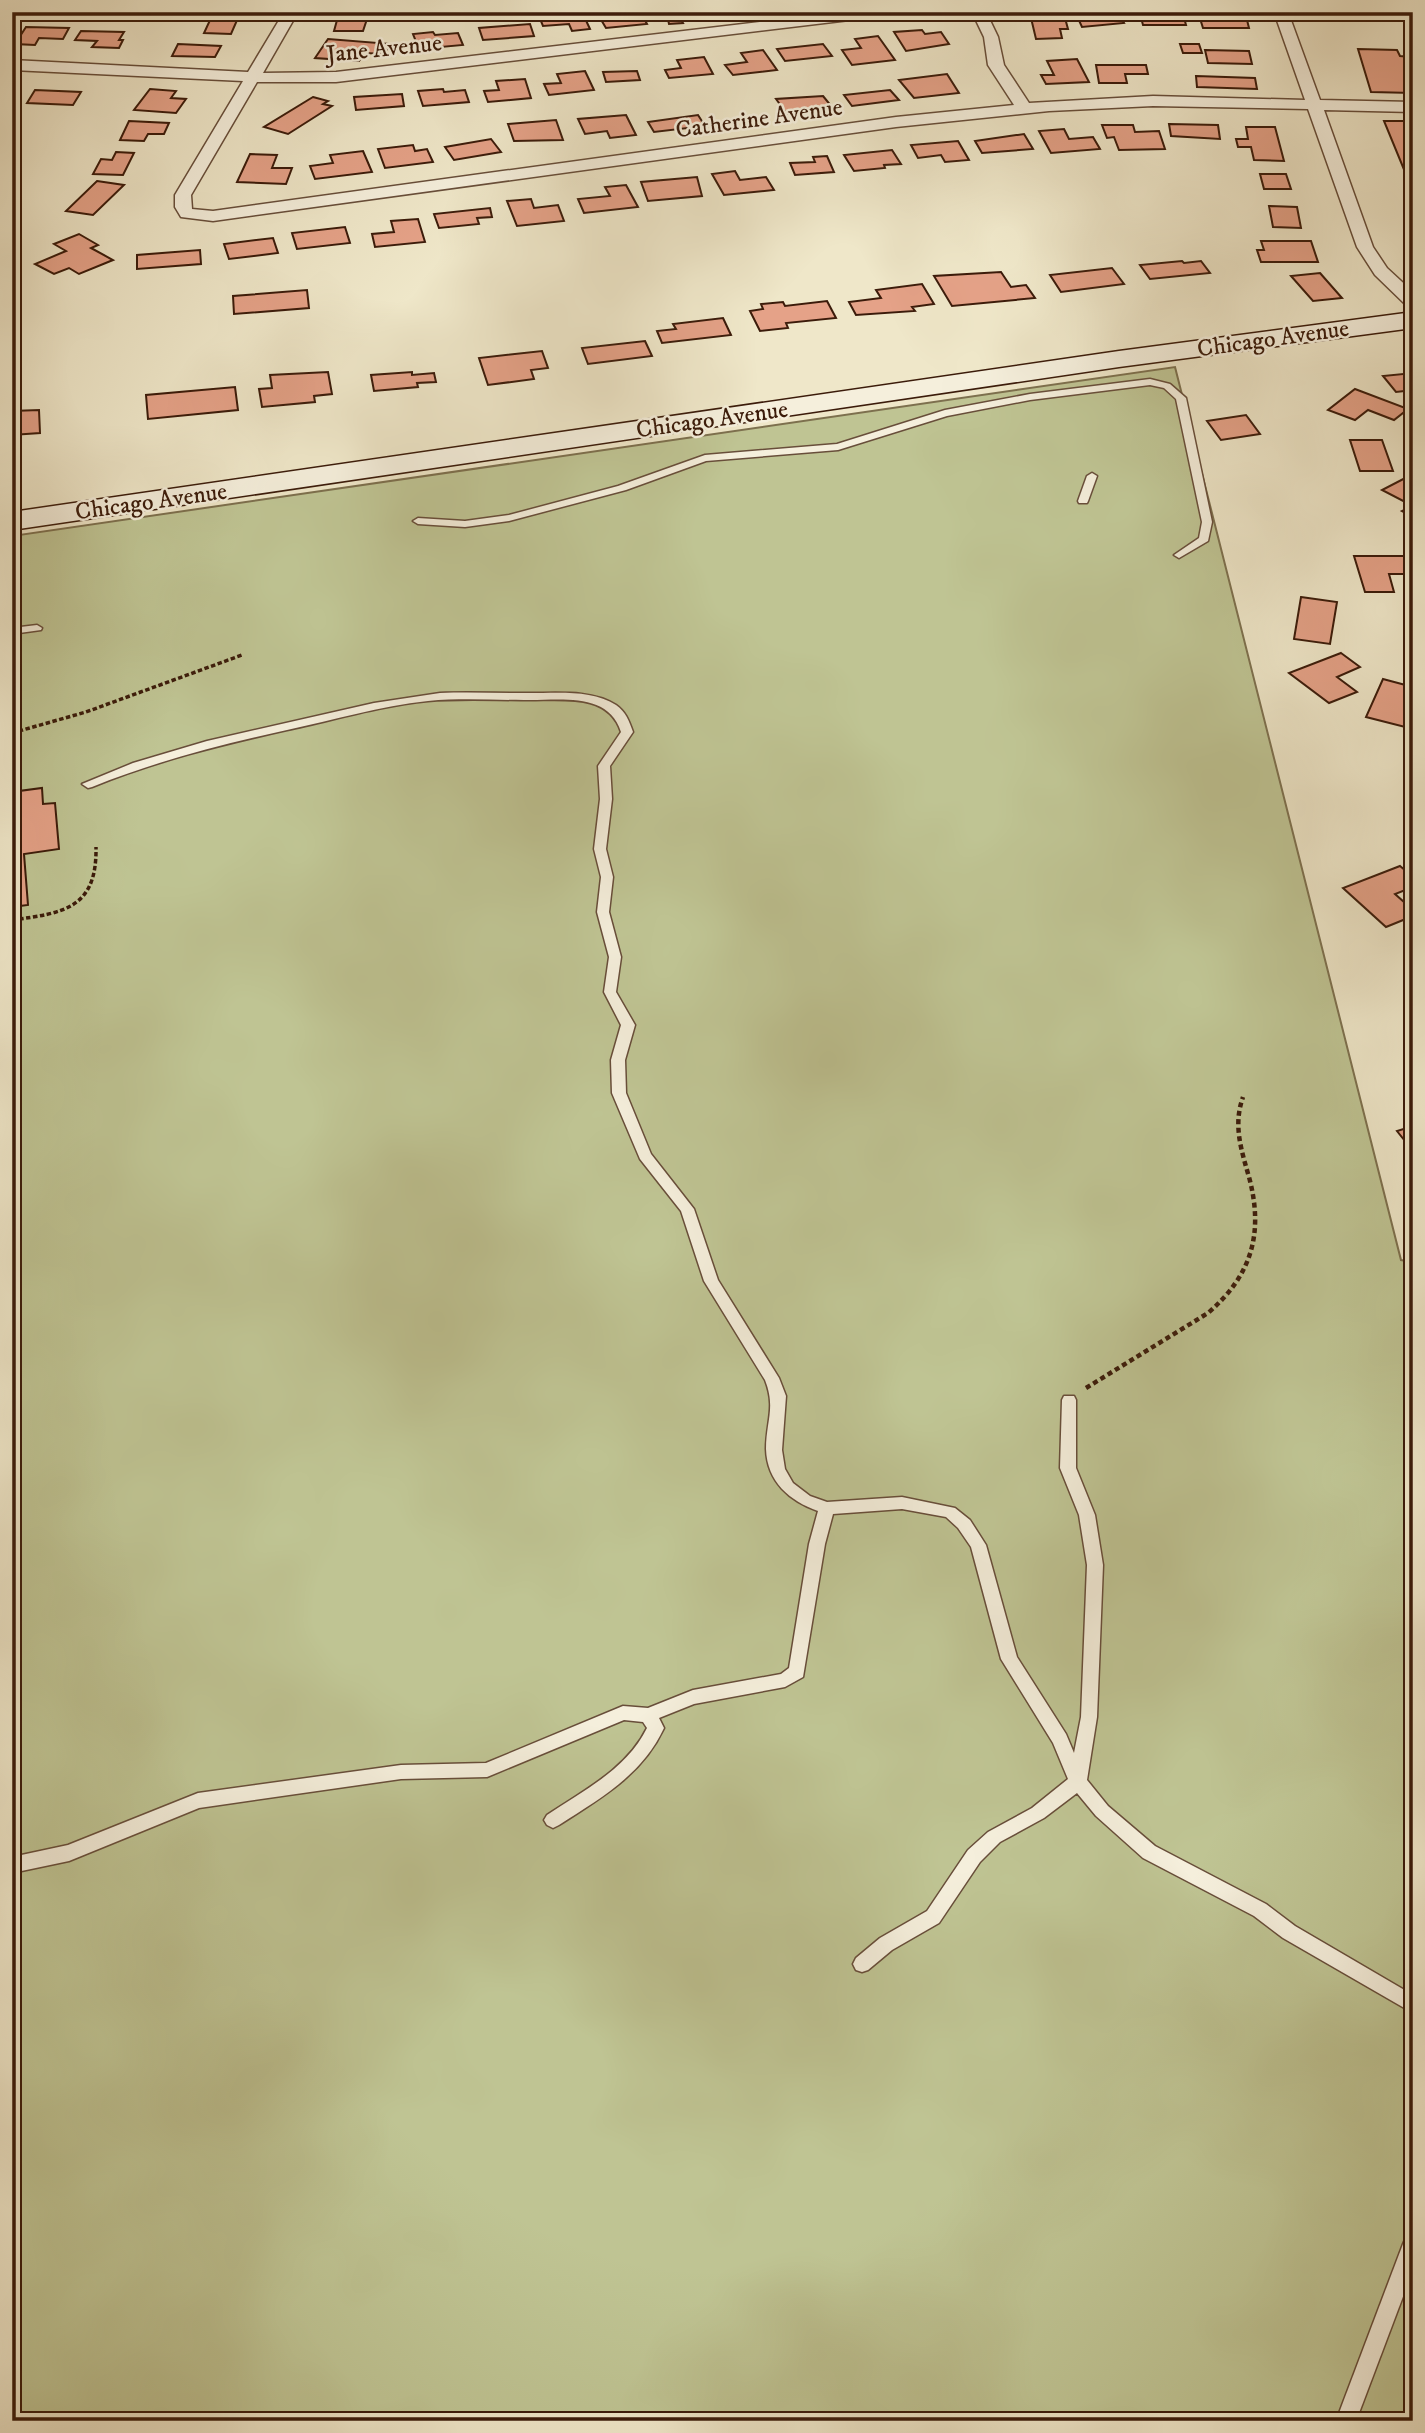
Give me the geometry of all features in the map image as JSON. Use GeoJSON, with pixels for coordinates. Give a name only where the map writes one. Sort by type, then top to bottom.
{"type":"FeatureCollection","features":[{"type":"Feature","properties":{"kind":"main road","name":"Chicago Avenue"},"geometry":{"type":"LineString","coordinates":[[12,522],[1105,361],[1413,320]]}},
{"type":"Feature","properties":{"kind":"street"},"geometry":{"type":"LineString","coordinates":[[253,76],[291,12]]}},
{"type":"Feature","properties":{"kind":"street","name":"Jane Avenue"},"geometry":{"type":"LineString","coordinates":[[12,65],[336,77],[883,12]]}},
{"type":"Feature","properties":{"kind":"street"},"geometry":{"type":"LineString","coordinates":[[979,12],[991,37],[996,65],[1024,108]]}},
{"type":"Feature","properties":{"kind":"street"},"geometry":{"type":"LineString","coordinates":[[1281,12],[1365,247],[1381,271],[1413,302]]}},
{"type":"Feature","properties":{"kind":"street","name":"Catherine Avenue"},"geometry":{"type":"LineString","coordinates":[[253,76],[183,195],[183,207],[187,213],[198,216],[226,214],[895,122],[1024,108],[1153,101],[1413,107]]}},
{"type":"Feature","properties":{"kind":"lane"},"geometry":{"type":"LineString","coordinates":[[418,521],[465,524],[509,518],[622,488],[705,458],[838,447],[945,413],[1030,397],[1150,382],[1167,386],[1181,398],[1207,522],[1204,540],[1179,555]]}},
{"type":"Feature","properties":{"kind":"lane"},"geometry":{"type":"LineString","coordinates":[[1083,501],[1092,476]]}},
{"type":"Feature","properties":{"kind":"lane"},"geometry":{"type":"LineString","coordinates":[[12,631],[37,628]]}},
{"type":"Feature","properties":{"kind":"lane"},"geometry":{"type":"LineString","coordinates":[[88,784],[131,766],[188,748],[335,714],[417,699],[450,696],[577,698],[606,704],[623,717],[627,732],[604,766],[606,799],[600,849],[607,877],[603,912],[615,957],[610,992],[628,1025],[618,1060],[619,1093],[645,1156],[687,1209],[711,1281],[772,1378],[779,1396],[774,1450],[778,1470],[788,1487],[805,1500],[827,1508],[902,1503],[930,1506],[950,1512],[964,1524],[978,1545],[1009,1660],[1060,1739],[1078,1782],[1125,1833],[1149,1852],[1261,1910],[1289,1932],[1413,2005]]}},
{"type":"Feature","properties":{"kind":"lane"},"geometry":{"type":"LineString","coordinates":[[862,1964],[886,1944],[933,1917],[974,1856],[994,1837],[1038,1813],[1078,1782],[1089,1717],[1095,1565],[1087,1515],[1068,1468],[1069,1400]]}},
{"type":"Feature","properties":{"kind":"lane"},"geometry":{"type":"LineString","coordinates":[[12,1865],[69,1853],[198,1801],[401,1772],[486,1770],[623,1713],[648,1715],[693,1697],[785,1680],[797,1672],[802,1657],[817,1544],[827,1508]]}},
{"type":"Feature","properties":{"kind":"lane"},"geometry":{"type":"LineString","coordinates":[[553,1820],[636,1757],[656,1728],[648,1715]]}},
{"type":"Feature","properties":{"kind":"lane"},"geometry":{"type":"LineString","coordinates":[[1346,2421],[1413,2244]]}},
{"type":"Feature","properties":{"kind":"path"},"geometry":{"type":"LineString","coordinates":[[12,733],[86,712],[242,655]]}},
{"type":"Feature","properties":{"kind":"path"},"geometry":{"type":"LineString","coordinates":[[12,920],[43,916],[75,902],[86,894],[95,877],[96,847]]}},
{"type":"Feature","properties":{"kind":"path"},"geometry":{"type":"LineString","coordinates":[[1069,1400],[1212,1309],[1238,1284],[1250,1255],[1254,1217],[1251,1183],[1236,1119],[1242,1097]]}},
{"type":"Feature","properties":{"kind":"green space"},"geometry":{"type":"Polygon","coordinates":[[[1175,367],[1401,1260],[1413,1262],[1413,2421],[12,2421],[12,536],[1175,367]]]}},
{"type":"Feature","properties":{"kind":"building"},"geometry":{"type":"Polygon","coordinates":[[[582,12],[590,29],[572,31],[569,24],[543,26],[538,14],[582,12]]]}},
{"type":"Feature","properties":{"kind":"building"},"geometry":{"type":"Polygon","coordinates":[[[659,12],[698,14],[679,16],[683,23],[669,24],[667,15],[661,15],[659,12]]]}},
{"type":"Feature","properties":{"kind":"building"},"geometry":{"type":"Polygon","coordinates":[[[1198,12],[1224,12],[1227,20],[1247,20],[1249,28],[1203,28],[1198,12]]]}},
{"type":"Feature","properties":{"kind":"building"},"geometry":{"type":"Polygon","coordinates":[[[339,13],[360,13],[358,19],[367,19],[363,31],[334,31],[339,13]]]}},
{"type":"Feature","properties":{"kind":"building"},"geometry":{"type":"Polygon","coordinates":[[[641,13],[647,24],[606,28],[600,18],[641,13]]]}},
{"type":"Feature","properties":{"kind":"building"},"geometry":{"type":"Polygon","coordinates":[[[1118,13],[1124,23],[1082,27],[1076,14],[1118,13]]]}},
{"type":"Feature","properties":{"kind":"building"},"geometry":{"type":"Polygon","coordinates":[[[1140,14],[1183,14],[1186,25],[1143,25],[1140,14]]]}},
{"type":"Feature","properties":{"kind":"building"},"geometry":{"type":"Polygon","coordinates":[[[211,18],[238,18],[231,34],[204,33],[211,18]]]}},
{"type":"Feature","properties":{"kind":"building"},"geometry":{"type":"Polygon","coordinates":[[[1031,18],[1065,18],[1068,29],[1060,29],[1062,38],[1036,39],[1031,18]]]}},
{"type":"Feature","properties":{"kind":"building"},"geometry":{"type":"Polygon","coordinates":[[[530,24],[534,36],[483,40],[479,28],[530,24]]]}},
{"type":"Feature","properties":{"kind":"building"},"geometry":{"type":"Polygon","coordinates":[[[26,27],[69,28],[63,39],[39,38],[35,45],[15,44],[26,27]]]}},
{"type":"Feature","properties":{"kind":"building"},"geometry":{"type":"Polygon","coordinates":[[[922,30],[925,34],[941,32],[949,44],[906,51],[894,32],[922,30]]]}},
{"type":"Feature","properties":{"kind":"building"},"geometry":{"type":"Polygon","coordinates":[[[81,31],[124,32],[119,40],[123,40],[119,48],[92,47],[97,41],[75,40],[81,31]]]}},
{"type":"Feature","properties":{"kind":"building"},"geometry":{"type":"Polygon","coordinates":[[[433,32],[435,35],[458,33],[463,45],[419,49],[413,34],[433,32]]]}},
{"type":"Feature","properties":{"kind":"building"},"geometry":{"type":"Polygon","coordinates":[[[878,36],[895,60],[852,65],[842,50],[861,48],[855,39],[878,36]]]}},
{"type":"Feature","properties":{"kind":"building"},"geometry":{"type":"Polygon","coordinates":[[[328,39],[391,44],[384,54],[365,53],[359,61],[315,58],[328,39]]]}},
{"type":"Feature","properties":{"kind":"building"},"geometry":{"type":"Polygon","coordinates":[[[178,44],[221,46],[215,57],[172,56],[178,44]]]}},
{"type":"Feature","properties":{"kind":"building"},"geometry":{"type":"Polygon","coordinates":[[[823,44],[832,56],[785,61],[777,49],[823,44]]]}},
{"type":"Feature","properties":{"kind":"building"},"geometry":{"type":"Polygon","coordinates":[[[1180,44],[1199,44],[1202,53],[1183,53],[1180,44]]]}},
{"type":"Feature","properties":{"kind":"building"},"geometry":{"type":"Polygon","coordinates":[[[1358,49],[1397,50],[1400,56],[1411,57],[1413,65],[1405,65],[1406,70],[1413,70],[1413,78],[1409,78],[1413,84],[1413,93],[1371,92],[1358,49]]]}},
{"type":"Feature","properties":{"kind":"building"},"geometry":{"type":"Polygon","coordinates":[[[763,50],[777,70],[733,75],[725,65],[747,62],[741,53],[763,50]]]}},
{"type":"Feature","properties":{"kind":"building"},"geometry":{"type":"Polygon","coordinates":[[[1205,50],[1249,51],[1252,64],[1208,63],[1205,50]]]}},
{"type":"Feature","properties":{"kind":"building"},"geometry":{"type":"Polygon","coordinates":[[[704,57],[713,74],[669,78],[665,70],[681,68],[677,60],[704,57]]]}},
{"type":"Feature","properties":{"kind":"building"},"geometry":{"type":"Polygon","coordinates":[[[1077,59],[1089,82],[1046,84],[1041,75],[1054,75],[1047,61],[1077,59]]]}},
{"type":"Feature","properties":{"kind":"building"},"geometry":{"type":"Polygon","coordinates":[[[1096,65],[1146,65],[1148,74],[1125,74],[1127,83],[1099,83],[1096,65]]]}},
{"type":"Feature","properties":{"kind":"building"},"geometry":{"type":"Polygon","coordinates":[[[585,71],[594,90],[549,95],[544,84],[561,83],[557,74],[585,71]]]}},
{"type":"Feature","properties":{"kind":"building"},"geometry":{"type":"Polygon","coordinates":[[[637,71],[640,80],[606,82],[603,72],[637,71]]]}},
{"type":"Feature","properties":{"kind":"building"},"geometry":{"type":"Polygon","coordinates":[[[947,74],[959,93],[914,98],[899,80],[947,74]]]}},
{"type":"Feature","properties":{"kind":"building"},"geometry":{"type":"Polygon","coordinates":[[[1196,76],[1255,78],[1257,89],[1197,87],[1196,76]]]}},
{"type":"Feature","properties":{"kind":"building"},"geometry":{"type":"Polygon","coordinates":[[[525,79],[531,98],[488,102],[484,91],[499,90],[496,81],[525,79]]]}},
{"type":"Feature","properties":{"kind":"building"},"geometry":{"type":"Polygon","coordinates":[[[150,89],[176,91],[171,98],[186,99],[176,113],[134,110],[150,89]]]}},
{"type":"Feature","properties":{"kind":"building"},"geometry":{"type":"Polygon","coordinates":[[[443,89],[444,92],[465,90],[469,102],[423,106],[418,91],[443,89]]]}},
{"type":"Feature","properties":{"kind":"building"},"geometry":{"type":"Polygon","coordinates":[[[35,90],[81,92],[73,105],[27,103],[35,90]]]}},
{"type":"Feature","properties":{"kind":"building"},"geometry":{"type":"Polygon","coordinates":[[[890,90],[899,100],[852,106],[844,95],[890,90]]]}},
{"type":"Feature","properties":{"kind":"building"},"geometry":{"type":"Polygon","coordinates":[[[402,94],[404,106],[356,110],[354,97],[402,94]]]}},
{"type":"Feature","properties":{"kind":"building"},"geometry":{"type":"Polygon","coordinates":[[[823,96],[832,107],[787,114],[776,99],[823,96]]]}},
{"type":"Feature","properties":{"kind":"building"},"geometry":{"type":"Polygon","coordinates":[[[313,97],[328,101],[323,104],[332,106],[288,134],[264,127],[313,97]]]}},
{"type":"Feature","properties":{"kind":"building"},"geometry":{"type":"Polygon","coordinates":[[[626,115],[636,135],[610,138],[607,131],[585,134],[578,119],[626,115]]]}},
{"type":"Feature","properties":{"kind":"building"},"geometry":{"type":"Polygon","coordinates":[[[698,115],[705,126],[654,132],[648,122],[698,115]]]}},
{"type":"Feature","properties":{"kind":"building"},"geometry":{"type":"Polygon","coordinates":[[[556,120],[563,140],[514,141],[508,124],[556,120]]]}},
{"type":"Feature","properties":{"kind":"building"},"geometry":{"type":"Polygon","coordinates":[[[129,121],[169,123],[164,134],[148,134],[144,141],[120,140],[129,121]]]}},
{"type":"Feature","properties":{"kind":"building"},"geometry":{"type":"Polygon","coordinates":[[[1384,121],[1413,121],[1413,172],[1405,172],[1384,121]]]}},
{"type":"Feature","properties":{"kind":"building"},"geometry":{"type":"Polygon","coordinates":[[[1169,124],[1218,125],[1220,139],[1171,136],[1169,124]]]}},
{"type":"Feature","properties":{"kind":"building"},"geometry":{"type":"Polygon","coordinates":[[[1102,125],[1133,125],[1135,132],[1159,131],[1165,149],[1119,150],[1114,137],[1107,138],[1102,125]]]}},
{"type":"Feature","properties":{"kind":"building"},"geometry":{"type":"Polygon","coordinates":[[[1246,127],[1275,127],[1284,161],[1254,160],[1251,147],[1238,147],[1236,139],[1248,139],[1246,127]]]}},
{"type":"Feature","properties":{"kind":"building"},"geometry":{"type":"Polygon","coordinates":[[[1064,129],[1069,139],[1093,137],[1100,149],[1051,153],[1039,131],[1064,129]]]}},
{"type":"Feature","properties":{"kind":"building"},"geometry":{"type":"Polygon","coordinates":[[[1024,134],[1033,149],[982,153],[975,141],[1024,134]]]}},
{"type":"Feature","properties":{"kind":"building"},"geometry":{"type":"Polygon","coordinates":[[[491,139],[501,152],[454,160],[445,147],[491,139]]]}},
{"type":"Feature","properties":{"kind":"building"},"geometry":{"type":"Polygon","coordinates":[[[958,141],[969,160],[945,162],[941,155],[918,158],[911,145],[958,141]]]}},
{"type":"Feature","properties":{"kind":"building"},"geometry":{"type":"Polygon","coordinates":[[[413,145],[415,151],[427,149],[433,162],[385,168],[378,149],[413,145]]]}},
{"type":"Feature","properties":{"kind":"building"},"geometry":{"type":"Polygon","coordinates":[[[892,150],[901,164],[884,165],[885,168],[854,171],[844,155],[892,150]]]}},
{"type":"Feature","properties":{"kind":"building"},"geometry":{"type":"Polygon","coordinates":[[[363,151],[372,172],[315,179],[310,166],[333,163],[330,155],[363,151]]]}},
{"type":"Feature","properties":{"kind":"building"},"geometry":{"type":"Polygon","coordinates":[[[116,152],[134,153],[123,175],[93,174],[101,159],[112,160],[116,152]]]}},
{"type":"Feature","properties":{"kind":"building"},"geometry":{"type":"Polygon","coordinates":[[[250,154],[277,155],[272,168],[292,168],[286,184],[237,182],[250,154]]]}},
{"type":"Feature","properties":{"kind":"building"},"geometry":{"type":"Polygon","coordinates":[[[827,156],[834,172],[795,175],[790,163],[815,162],[813,157],[827,156]]]}},
{"type":"Feature","properties":{"kind":"building"},"geometry":{"type":"Polygon","coordinates":[[[735,171],[740,180],[766,177],[774,190],[724,195],[712,174],[735,171]]]}},
{"type":"Feature","properties":{"kind":"building"},"geometry":{"type":"Polygon","coordinates":[[[1260,174],[1286,174],[1291,189],[1264,189],[1260,174]]]}},
{"type":"Feature","properties":{"kind":"building"},"geometry":{"type":"Polygon","coordinates":[[[697,177],[702,196],[648,201],[641,182],[697,177]]]}},
{"type":"Feature","properties":{"kind":"building"},"geometry":{"type":"Polygon","coordinates":[[[97,181],[124,185],[93,215],[66,211],[97,181]]]}},
{"type":"Feature","properties":{"kind":"building"},"geometry":{"type":"Polygon","coordinates":[[[626,185],[638,207],[584,213],[578,199],[610,196],[605,187],[626,185]]]}},
{"type":"Feature","properties":{"kind":"building"},"geometry":{"type":"Polygon","coordinates":[[[531,199],[534,208],[558,205],[564,221],[517,226],[507,201],[531,199]]]}},
{"type":"Feature","properties":{"kind":"building"},"geometry":{"type":"Polygon","coordinates":[[[1269,206],[1297,207],[1301,228],[1273,227],[1269,206]]]}},
{"type":"Feature","properties":{"kind":"building"},"geometry":{"type":"Polygon","coordinates":[[[490,208],[492,217],[477,218],[479,224],[439,228],[434,214],[490,208]]]}},
{"type":"Feature","properties":{"kind":"building"},"geometry":{"type":"Polygon","coordinates":[[[418,219],[425,242],[375,247],[372,234],[394,232],[391,221],[418,219]]]}},
{"type":"Feature","properties":{"kind":"building"},"geometry":{"type":"Polygon","coordinates":[[[345,227],[350,243],[297,249],[292,233],[345,227]]]}},
{"type":"Feature","properties":{"kind":"building"},"geometry":{"type":"Polygon","coordinates":[[[79,234],[98,245],[91,248],[113,260],[79,274],[69,268],[54,274],[35,264],[66,251],[54,244],[79,234]]]}},
{"type":"Feature","properties":{"kind":"building"},"geometry":{"type":"Polygon","coordinates":[[[273,238],[278,253],[229,259],[224,244],[273,238]]]}},
{"type":"Feature","properties":{"kind":"building"},"geometry":{"type":"Polygon","coordinates":[[[1261,241],[1311,241],[1318,262],[1261,262],[1257,250],[1264,250],[1261,241]]]}},
{"type":"Feature","properties":{"kind":"building"},"geometry":{"type":"Polygon","coordinates":[[[200,250],[201,264],[137,269],[137,255],[200,250]]]}},
{"type":"Feature","properties":{"kind":"building"},"geometry":{"type":"Polygon","coordinates":[[[1201,261],[1210,273],[1150,279],[1140,265],[1201,261]]]}},
{"type":"Feature","properties":{"kind":"building"},"geometry":{"type":"Polygon","coordinates":[[[1112,268],[1124,284],[1061,292],[1050,275],[1112,268]]]}},
{"type":"Feature","properties":{"kind":"building"},"geometry":{"type":"Polygon","coordinates":[[[1001,272],[1011,287],[1026,285],[1035,298],[952,306],[934,276],[1001,272]]]}},
{"type":"Feature","properties":{"kind":"building"},"geometry":{"type":"Polygon","coordinates":[[[1320,273],[1342,298],[1313,301],[1291,276],[1320,273]]]}},
{"type":"Feature","properties":{"kind":"building"},"geometry":{"type":"Polygon","coordinates":[[[922,284],[934,304],[912,307],[915,311],[856,315],[849,302],[881,298],[876,290],[922,284]]]}},
{"type":"Feature","properties":{"kind":"building"},"geometry":{"type":"Polygon","coordinates":[[[307,290],[309,308],[234,314],[233,296],[307,290]]]}},
{"type":"Feature","properties":{"kind":"building"},"geometry":{"type":"Polygon","coordinates":[[[827,301],[836,318],[786,323],[788,328],[760,331],[750,311],[763,309],[761,304],[783,302],[785,306],[827,301]]]}},
{"type":"Feature","properties":{"kind":"building"},"geometry":{"type":"Polygon","coordinates":[[[723,318],[731,335],[662,343],[657,331],[676,329],[673,324],[723,318]]]}},
{"type":"Feature","properties":{"kind":"building"},"geometry":{"type":"Polygon","coordinates":[[[645,341],[652,356],[588,364],[582,348],[645,341]]]}},
{"type":"Feature","properties":{"kind":"building"},"geometry":{"type":"Polygon","coordinates":[[[542,351],[548,368],[531,370],[534,379],[488,385],[479,358],[542,351]]]}},
{"type":"Feature","properties":{"kind":"building"},"geometry":{"type":"Polygon","coordinates":[[[328,372],[332,394],[314,396],[315,402],[262,407],[259,389],[272,388],[270,375],[328,372]]]}},
{"type":"Feature","properties":{"kind":"building"},"geometry":{"type":"Polygon","coordinates":[[[412,372],[412,375],[434,373],[436,382],[417,383],[418,387],[374,391],[371,375],[412,372]]]}},
{"type":"Feature","properties":{"kind":"building"},"geometry":{"type":"Polygon","coordinates":[[[1413,373],[1413,390],[1396,392],[1383,376],[1413,373]]]}},
{"type":"Feature","properties":{"kind":"building"},"geometry":{"type":"Polygon","coordinates":[[[235,387],[238,410],[148,419],[146,395],[235,387]]]}},
{"type":"Feature","properties":{"kind":"building"},"geometry":{"type":"Polygon","coordinates":[[[1355,389],[1408,409],[1394,420],[1368,410],[1355,420],[1328,410],[1355,389]]]}},
{"type":"Feature","properties":{"kind":"building"},"geometry":{"type":"Polygon","coordinates":[[[39,410],[40,433],[12,435],[12,411],[39,410]]]}},
{"type":"Feature","properties":{"kind":"building"},"geometry":{"type":"Polygon","coordinates":[[[1246,415],[1260,434],[1221,440],[1207,421],[1246,415]]]}},
{"type":"Feature","properties":{"kind":"building"},"geometry":{"type":"Polygon","coordinates":[[[1350,440],[1382,440],[1393,471],[1360,471],[1350,440]]]}},
{"type":"Feature","properties":{"kind":"building"},"geometry":{"type":"Polygon","coordinates":[[[1413,474],[1413,506],[1382,490],[1413,474]]]}},
{"type":"Feature","properties":{"kind":"building"},"geometry":{"type":"Polygon","coordinates":[[[1413,506],[1413,517],[1402,511],[1413,506]]]}},
{"type":"Feature","properties":{"kind":"building"},"geometry":{"type":"Polygon","coordinates":[[[1354,556],[1411,556],[1413,574],[1389,574],[1394,592],[1365,592],[1354,556]]]}},
{"type":"Feature","properties":{"kind":"building"},"geometry":{"type":"Polygon","coordinates":[[[1301,597],[1337,602],[1330,644],[1294,639],[1301,597]]]}},
{"type":"Feature","properties":{"kind":"building"},"geometry":{"type":"Polygon","coordinates":[[[1341,653],[1360,667],[1337,677],[1357,692],[1329,703],[1289,673],[1341,653]]]}},
{"type":"Feature","properties":{"kind":"building"},"geometry":{"type":"Polygon","coordinates":[[[1383,679],[1413,687],[1410,706],[1413,707],[1413,729],[1366,717],[1383,679]]]}},
{"type":"Feature","properties":{"kind":"building"},"geometry":{"type":"Polygon","coordinates":[[[42,788],[43,804],[55,803],[59,849],[24,854],[28,905],[12,907],[12,792],[42,788]]]}},
{"type":"Feature","properties":{"kind":"building"},"geometry":{"type":"Polygon","coordinates":[[[1400,866],[1413,877],[1413,887],[1395,894],[1413,910],[1413,916],[1386,927],[1343,888],[1400,866]]]}},
{"type":"Feature","properties":{"kind":"building"},"geometry":{"type":"Polygon","coordinates":[[[1413,1126],[1413,1151],[1397,1131],[1413,1126]]]}}]}
